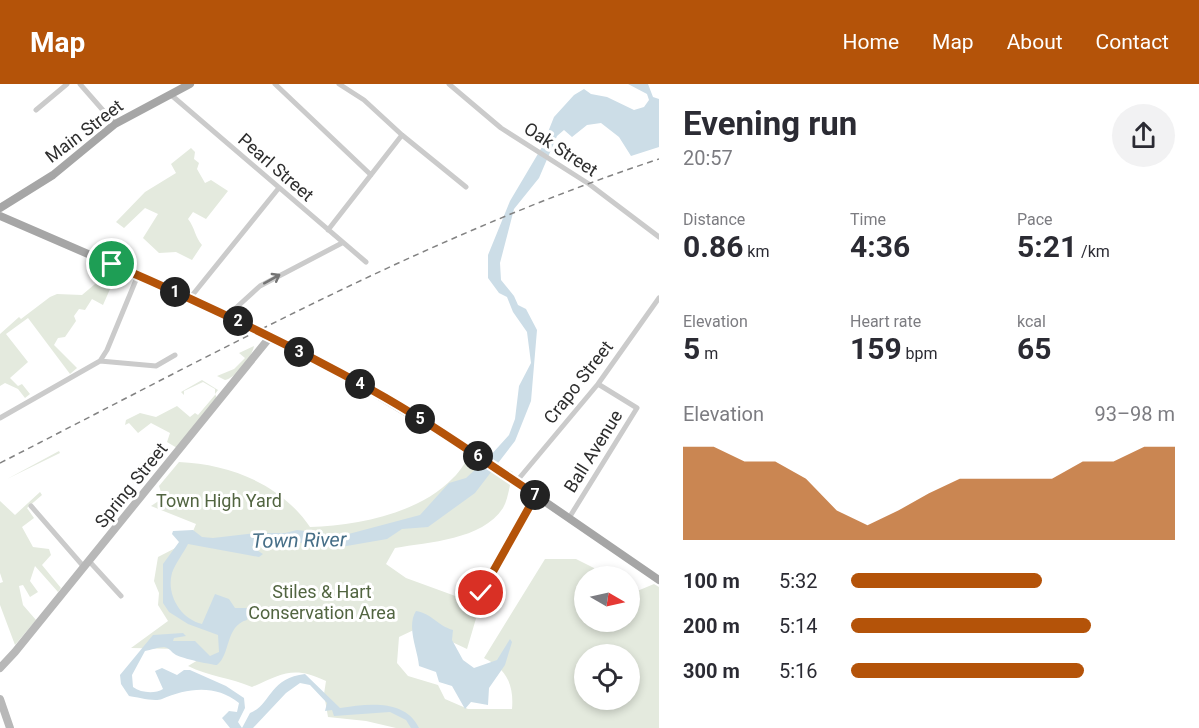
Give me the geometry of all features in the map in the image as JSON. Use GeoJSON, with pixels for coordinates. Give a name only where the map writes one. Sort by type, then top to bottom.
{"type":"FeatureCollection","features":[{"type":"Feature","properties":{"kind":"main road","name":"Main Street"},"geometry":{"type":"LineString","coordinates":[[0,208],[53,175],[115,124],[168,93],[190,84]]}},
{"type":"Feature","properties":{"kind":"main road"},"geometry":{"type":"LineString","coordinates":[[0,216],[190,298],[370,389],[481,458],[659,580]]}},
{"type":"Feature","properties":{"kind":"street"},"geometry":{"type":"LineString","coordinates":[[36,110],[67,84]]}},
{"type":"Feature","properties":{"kind":"street"},"geometry":{"type":"LineString","coordinates":[[80,84],[115,124]]}},
{"type":"Feature","properties":{"kind":"street"},"geometry":{"type":"LineString","coordinates":[[274,84],[371,175]]}},
{"type":"Feature","properties":{"kind":"street"},"geometry":{"type":"LineString","coordinates":[[339,84],[364,100],[466,188]]}},
{"type":"Feature","properties":{"kind":"street","name":"Oak Street"},"geometry":{"type":"LineString","coordinates":[[449,84],[482,114],[589,184],[659,237]]}},
{"type":"Feature","properties":{"kind":"street","name":"Pearl Street"},"geometry":{"type":"LineString","coordinates":[[168,93],[278,189],[366,261]]}},
{"type":"Feature","properties":{"kind":"street"},"geometry":{"type":"LineString","coordinates":[[328,230],[402,135]]}},
{"type":"Feature","properties":{"kind":"street"},"geometry":{"type":"LineString","coordinates":[[190,298],[278,189]]}},
{"type":"Feature","properties":{"kind":"street"},"geometry":{"type":"LineString","coordinates":[[227,316],[260,285],[342,243]]}},
{"type":"Feature","properties":{"kind":"street"},"geometry":{"type":"LineString","coordinates":[[100,361],[138,274]]}},
{"type":"Feature","properties":{"kind":"street","name":"Crapo Street"},"geometry":{"type":"LineString","coordinates":[[516,482],[598,384],[659,298]]}},
{"type":"Feature","properties":{"kind":"street","name":"Spring Street"},"geometry":{"type":"LineString","coordinates":[[0,673],[270,337]]}},
{"type":"Feature","properties":{"kind":"street"},"geometry":{"type":"LineString","coordinates":[[0,418],[100,361],[156,366],[175,355]]}},
{"type":"Feature","properties":{"kind":"street","name":"Ball Avenue"},"geometry":{"type":"LineString","coordinates":[[569,518],[637,408],[598,384]]}},
{"type":"Feature","properties":{"kind":"street"},"geometry":{"type":"LineString","coordinates":[[479,599],[536,495]]}},
{"type":"Feature","properties":{"kind":"street"},"geometry":{"type":"LineString","coordinates":[[31,506],[86,564],[121,596]]}},
{"type":"Feature","properties":{"kind":"street"},"geometry":{"type":"LineString","coordinates":[[0,662],[14,654]]}},
{"type":"Feature","properties":{"kind":"street","name":"Spring Street"},"geometry":{"type":"LineString","coordinates":[[0,668],[14,654]]}},
{"type":"Feature","properties":{"kind":"street"},"geometry":{"type":"LineString","coordinates":[[0,699],[10,728]]}},
{"type":"Feature","properties":{"kind":"green space"},"geometry":{"type":"Polygon","coordinates":[[[191,148],[195,152],[194,159],[199,163],[197,169],[205,183],[211,180],[228,191],[206,219],[193,212],[188,219],[202,245],[192,260],[176,252],[159,253],[143,238],[158,214],[145,208],[124,228],[116,222],[145,192],[176,173],[171,164],[191,148]]]}},
{"type":"Feature","properties":{"kind":"green space"},"geometry":{"type":"Polygon","coordinates":[[[105,275],[114,280],[103,305],[92,299],[85,310],[79,309],[74,316],[76,321],[65,337],[58,338],[54,345],[77,368],[70,374],[28,318],[6,334],[28,362],[10,378],[18,386],[22,384],[30,394],[25,398],[18,389],[5,383],[0,386],[0,334],[19,317],[21,319],[50,297],[57,294],[82,295],[95,284],[99,285],[105,275]]]}},
{"type":"Feature","properties":{"kind":"green space"},"geometry":{"type":"Polygon","coordinates":[[[254,346],[247,361],[234,375],[225,380],[217,376],[234,369],[245,358],[239,353],[254,346]]]}},
{"type":"Feature","properties":{"kind":"green space"},"geometry":{"type":"Polygon","coordinates":[[[202,380],[218,390],[215,394],[215,389],[203,382],[184,391],[184,395],[181,392],[202,380]]]}},
{"type":"Feature","properties":{"kind":"green space"},"geometry":{"type":"Polygon","coordinates":[[[215,394],[217,398],[177,448],[167,442],[170,433],[151,423],[138,433],[129,423],[125,425],[126,420],[140,413],[156,417],[177,406],[190,417],[195,413],[198,415],[215,394]]]}},
{"type":"Feature","properties":{"kind":"green space"},"geometry":{"type":"Polygon","coordinates":[[[155,448],[161,458],[141,481],[134,485],[129,476],[155,448]]]}},
{"type":"Feature","properties":{"kind":"green space"},"geometry":{"type":"Polygon","coordinates":[[[59,451],[60,453],[7,479],[59,451]]]}},
{"type":"Feature","properties":{"kind":"green space","name":"Stiles & Hart Conservation Area"},"geometry":{"type":"Polygon","coordinates":[[[473,451],[513,472],[503,508],[494,519],[469,533],[454,538],[395,548],[386,564],[406,578],[480,605],[467,649],[420,627],[399,637],[397,663],[408,676],[438,685],[445,699],[468,709],[512,709],[512,692],[507,679],[498,667],[484,658],[545,559],[576,559],[590,566],[574,566],[574,632],[640,632],[640,590],[654,584],[659,587],[659,728],[396,728],[366,721],[328,717],[324,694],[326,681],[315,676],[296,672],[288,673],[252,687],[188,666],[198,660],[180,649],[131,648],[168,621],[158,605],[159,593],[154,581],[158,557],[189,541],[196,524],[151,506],[163,498],[159,486],[179,462],[216,467],[252,479],[284,499],[310,527],[348,524],[406,509],[439,490],[461,469],[473,451]]]}},
{"type":"Feature","properties":{"kind":"green space"},"geometry":{"type":"Polygon","coordinates":[[[40,492],[42,495],[27,508],[34,518],[22,527],[33,547],[49,549],[51,555],[42,565],[61,588],[58,592],[35,566],[30,581],[38,592],[30,597],[23,585],[19,586],[23,605],[36,620],[15,645],[0,605],[0,583],[3,582],[0,573],[0,501],[15,515],[40,492]]]}},
{"type":"Feature","properties":{"kind":"water","name":"Town River"},"geometry":{"type":"Polygon","coordinates":[[[628,84],[648,84],[653,97],[659,99],[659,147],[631,156],[619,137],[601,123],[587,125],[572,137],[564,130],[557,136],[539,178],[514,209],[500,263],[501,280],[518,305],[526,309],[537,330],[531,401],[515,441],[475,493],[428,527],[402,529],[387,539],[335,548],[296,542],[254,544],[252,547],[263,554],[259,557],[188,544],[173,569],[171,581],[173,597],[181,611],[187,617],[202,624],[215,594],[229,599],[235,608],[247,608],[249,613],[247,620],[235,628],[217,665],[179,656],[164,647],[145,651],[132,675],[133,687],[144,692],[160,691],[163,689],[155,671],[162,668],[177,675],[184,670],[190,670],[226,686],[244,698],[245,708],[238,722],[242,728],[230,728],[222,718],[229,711],[237,712],[239,703],[221,693],[211,690],[191,690],[159,700],[150,700],[129,696],[121,684],[120,675],[153,635],[183,633],[186,636],[174,638],[173,641],[195,641],[210,656],[219,652],[218,635],[188,624],[169,612],[163,603],[163,564],[179,542],[172,534],[173,531],[193,530],[202,537],[213,538],[256,533],[285,533],[297,530],[341,536],[420,515],[449,483],[466,478],[490,456],[509,435],[515,419],[519,386],[531,363],[527,332],[513,312],[507,297],[499,293],[488,278],[488,255],[510,201],[542,147],[554,117],[574,95],[584,89],[591,94],[607,97],[634,110],[644,107],[649,100],[647,94],[628,84]]]}},
{"type":"Feature","properties":{"kind":"water"},"geometry":{"type":"Polygon","coordinates":[[[416,611],[426,614],[453,630],[452,640],[463,660],[474,668],[497,660],[510,639],[512,642],[505,665],[489,688],[488,705],[471,702],[465,709],[452,686],[439,682],[436,672],[419,666],[412,631],[416,611]]]}},
{"type":"Feature","properties":{"kind":"water"},"geometry":{"type":"Polygon","coordinates":[[[305,674],[340,708],[361,705],[395,707],[413,718],[419,728],[411,728],[406,720],[390,712],[334,716],[332,710],[325,711],[327,703],[310,685],[300,683],[286,693],[253,728],[242,728],[250,713],[262,704],[277,686],[293,676],[305,674]]]}},
{"type":"Feature","properties":{"kind":"railway"},"geometry":{"type":"LineString","coordinates":[[0,463],[324,298],[406,260],[573,189],[659,159]]}},
{"type":"Feature","properties":{"kind":"route"},"geometry":{"type":"LineString","coordinates":[[112,264],[227,316],[328,366],[395,404],[536,495],[481,593]]}},
{"type":"Feature","properties":{"kind":"park label","name":"Town High Yard"},"geometry":{"type":"Point","coordinates":[219,500]}}]}
